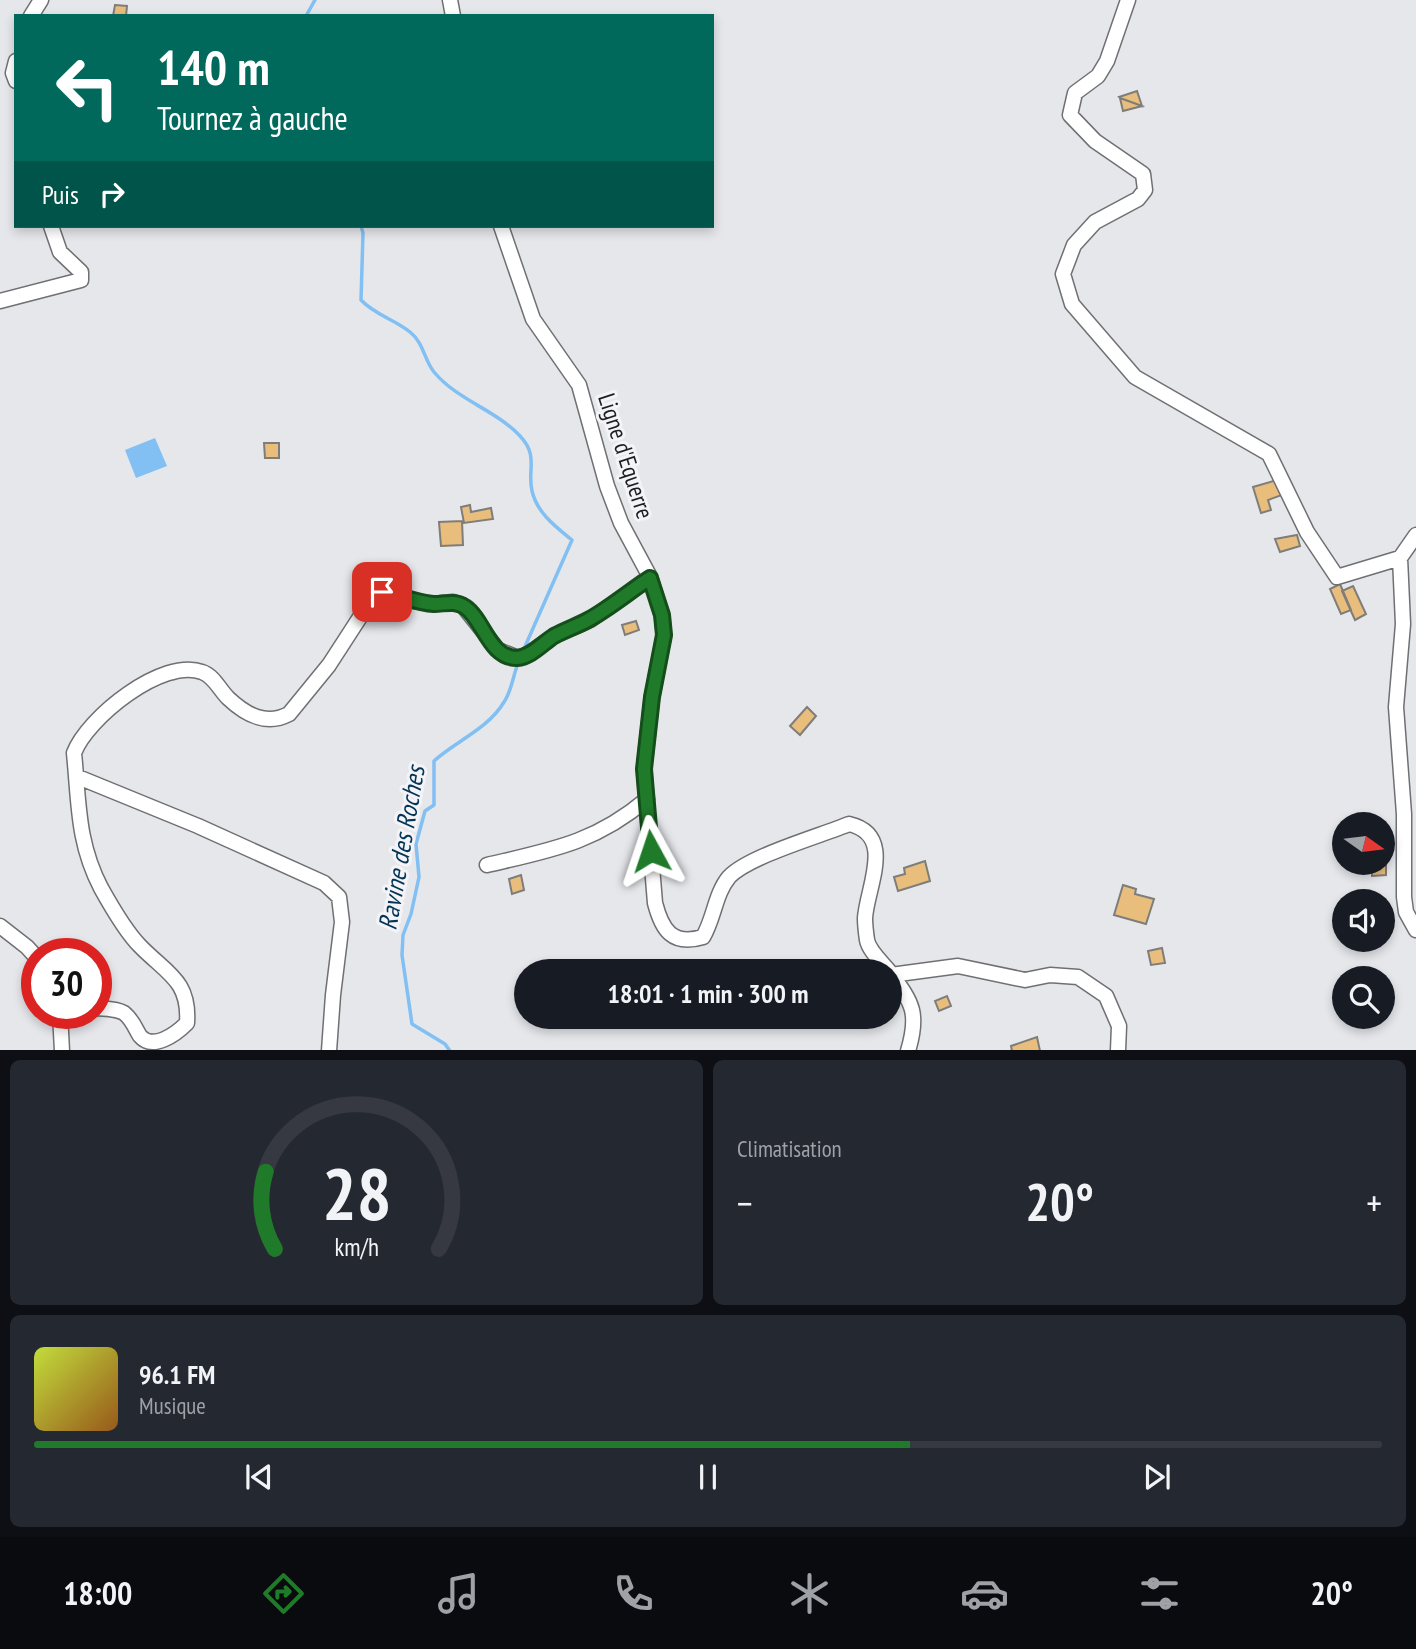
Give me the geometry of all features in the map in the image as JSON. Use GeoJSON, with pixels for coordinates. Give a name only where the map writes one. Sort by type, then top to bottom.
{"type":"FeatureCollection","features":[{"type":"Feature","properties":{"kind":"street"},"geometry":{"type":"LineString","coordinates":[[1127,2],[1107,61],[1098,76],[1075,93],[1070,115],[1095,141],[1143,174],[1145,190],[1138,199],[1095,222],[1074,245],[1063,274],[1072,304],[1135,377],[1269,454],[1307,532],[1337,578],[1400,558],[1416,536]]}},
{"type":"Feature","properties":{"kind":"street"},"geometry":{"type":"LineString","coordinates":[[0,301],[80,279],[81,272],[60,253],[52,228]]}},
{"type":"Feature","properties":{"kind":"street","name":"Ligne d'Equerre"},"geometry":{"type":"LineString","coordinates":[[501,228],[533,319],[579,384],[612,498],[621,523],[650,578],[662,615],[664,635],[652,697],[645,757],[655,903],[660,923],[670,935],[688,942],[702,937],[710,925],[719,895],[729,877],[753,862],[849,824],[862,827],[873,840],[875,877],[865,918],[868,944],[879,959]]}},
{"type":"Feature","properties":{"kind":"street"},"geometry":{"type":"LineString","coordinates":[[1400,558],[1403,624],[1396,707],[1404,814],[1404,897],[1406,912],[1416,930]]}},
{"type":"Feature","properties":{"kind":"street"},"geometry":{"type":"LineString","coordinates":[[112,1009],[126,1014],[141,1038],[148,1043],[160,1043],[187,1023],[188,1007],[181,984],[138,945],[101,887],[81,841],[74,753],[78,742],[99,716],[146,683],[173,672],[200,670],[209,675],[228,698],[248,713],[264,721],[273,722],[289,714],[309,691],[374,594],[397,594],[414,601],[434,604],[453,602],[472,613],[498,650],[518,658],[527,655],[554,636],[590,620],[650,578]]}},
{"type":"Feature","properties":{"kind":"street"},"geometry":{"type":"LineString","coordinates":[[78,777],[198,825],[275,863],[324,883],[339,897],[342,922],[332,995],[329,1050]]}},
{"type":"Feature","properties":{"kind":"street"},"geometry":{"type":"LineString","coordinates":[[487,865],[558,848],[595,834],[624,818],[647,799]]}},
{"type":"Feature","properties":{"kind":"street"},"geometry":{"type":"LineString","coordinates":[[0,926],[21,942]]}},
{"type":"Feature","properties":{"kind":"street"},"geometry":{"type":"LineString","coordinates":[[902,972],[958,966],[1025,980],[1050,975],[1078,977],[1106,996],[1119,1026],[1118,1050]]}},
{"type":"Feature","properties":{"kind":"street","name":"Ligne d'Equerre"},"geometry":{"type":"LineString","coordinates":[[902,988],[910,998],[915,1018],[908,1050]]}},
{"type":"Feature","properties":{"kind":"street"},"geometry":{"type":"LineString","coordinates":[[61,1029],[62,1050]]}},
{"type":"Feature","properties":{"kind":"water"},"geometry":{"type":"Polygon","coordinates":[[[155,438],[167,466],[136,478],[125,450],[155,438]]]}},
{"type":"Feature","properties":{"kind":"building"},"geometry":{"type":"Polygon","coordinates":[[[115,5],[127,6],[126,14],[113,14],[115,5]]]}},
{"type":"Feature","properties":{"kind":"building"},"geometry":{"type":"Polygon","coordinates":[[[1137,91],[1142,106],[1119,97],[1137,91]]]}},
{"type":"Feature","properties":{"kind":"building"},"geometry":{"type":"Polygon","coordinates":[[[1120,98],[1142,106],[1123,111],[1120,98]]]}},
{"type":"Feature","properties":{"kind":"building"},"geometry":{"type":"Polygon","coordinates":[[[264,443],[279,443],[279,458],[265,458],[264,443]]]}},
{"type":"Feature","properties":{"kind":"building"},"geometry":{"type":"Polygon","coordinates":[[[1277,480],[1282,495],[1268,500],[1271,510],[1261,513],[1253,487],[1277,480]]]}},
{"type":"Feature","properties":{"kind":"building"},"geometry":{"type":"Polygon","coordinates":[[[470,505],[471,512],[491,508],[493,519],[464,523],[461,507],[470,505]]]}},
{"type":"Feature","properties":{"kind":"building"},"geometry":{"type":"Polygon","coordinates":[[[462,521],[463,545],[441,546],[439,522],[462,521]]]}},
{"type":"Feature","properties":{"kind":"building"},"geometry":{"type":"Polygon","coordinates":[[[1297,535],[1300,546],[1280,552],[1275,539],[1297,535]]]}},
{"type":"Feature","properties":{"kind":"building"},"geometry":{"type":"Polygon","coordinates":[[[1340,584],[1351,610],[1341,614],[1330,589],[1340,584]]]}},
{"type":"Feature","properties":{"kind":"building"},"geometry":{"type":"Polygon","coordinates":[[[1353,586],[1366,614],[1355,620],[1342,591],[1353,586]]]}},
{"type":"Feature","properties":{"kind":"building"},"geometry":{"type":"Polygon","coordinates":[[[636,621],[639,630],[625,635],[622,625],[636,621]]]}},
{"type":"Feature","properties":{"kind":"building"},"geometry":{"type":"Polygon","coordinates":[[[807,707],[816,716],[800,735],[790,726],[807,707]]]}},
{"type":"Feature","properties":{"kind":"building"},"geometry":{"type":"Polygon","coordinates":[[[925,861],[930,881],[898,891],[894,877],[905,874],[904,868],[925,861]]]}},
{"type":"Feature","properties":{"kind":"building"},"geometry":{"type":"Polygon","coordinates":[[[521,875],[524,890],[512,894],[509,879],[521,875]]]}},
{"type":"Feature","properties":{"kind":"building"},"geometry":{"type":"Polygon","coordinates":[[[1123,885],[1136,889],[1135,894],[1154,899],[1146,924],[1114,915],[1123,885]]]}},
{"type":"Feature","properties":{"kind":"building"},"geometry":{"type":"Polygon","coordinates":[[[1162,948],[1165,963],[1151,965],[1148,951],[1162,948]]]}},
{"type":"Feature","properties":{"kind":"building"},"geometry":{"type":"Polygon","coordinates":[[[947,996],[951,1006],[939,1011],[935,1001],[947,996]]]}},
{"type":"Feature","properties":{"kind":"building"},"geometry":{"type":"Polygon","coordinates":[[[1037,1037],[1040,1050],[1012,1050],[1011,1046],[1037,1037]]]}},
{"type":"Feature","properties":{"kind":"waterway","name":"Ravine des Roches"},"geometry":{"type":"LineString","coordinates":[[307,14],[315,0]]}},
{"type":"Feature","properties":{"kind":"waterway","name":"Ravine des Roches"},"geometry":{"type":"LineString","coordinates":[[362,228],[361,300],[415,336],[434,372],[443,382],[500,419],[520,436],[531,457],[534,499],[548,519],[572,540],[523,651]]}},
{"type":"Feature","properties":{"kind":"waterway","name":"Ravine des Roches"},"geometry":{"type":"LineString","coordinates":[[449,1050],[445,1044],[412,1024],[402,955],[403,935],[411,914],[419,877],[416,844],[425,811],[434,805],[434,761],[481,727],[497,711],[509,693],[519,661]]}},
{"type":"Feature","properties":{"kind":"route"},"geometry":{"type":"LineString","coordinates":[[382,592],[397,594],[414,601],[434,604],[453,602],[463,606],[472,613],[498,650],[518,658],[527,655],[554,636],[590,620],[650,578],[662,615],[664,635],[652,697],[644,769],[651,851]]}}]}
